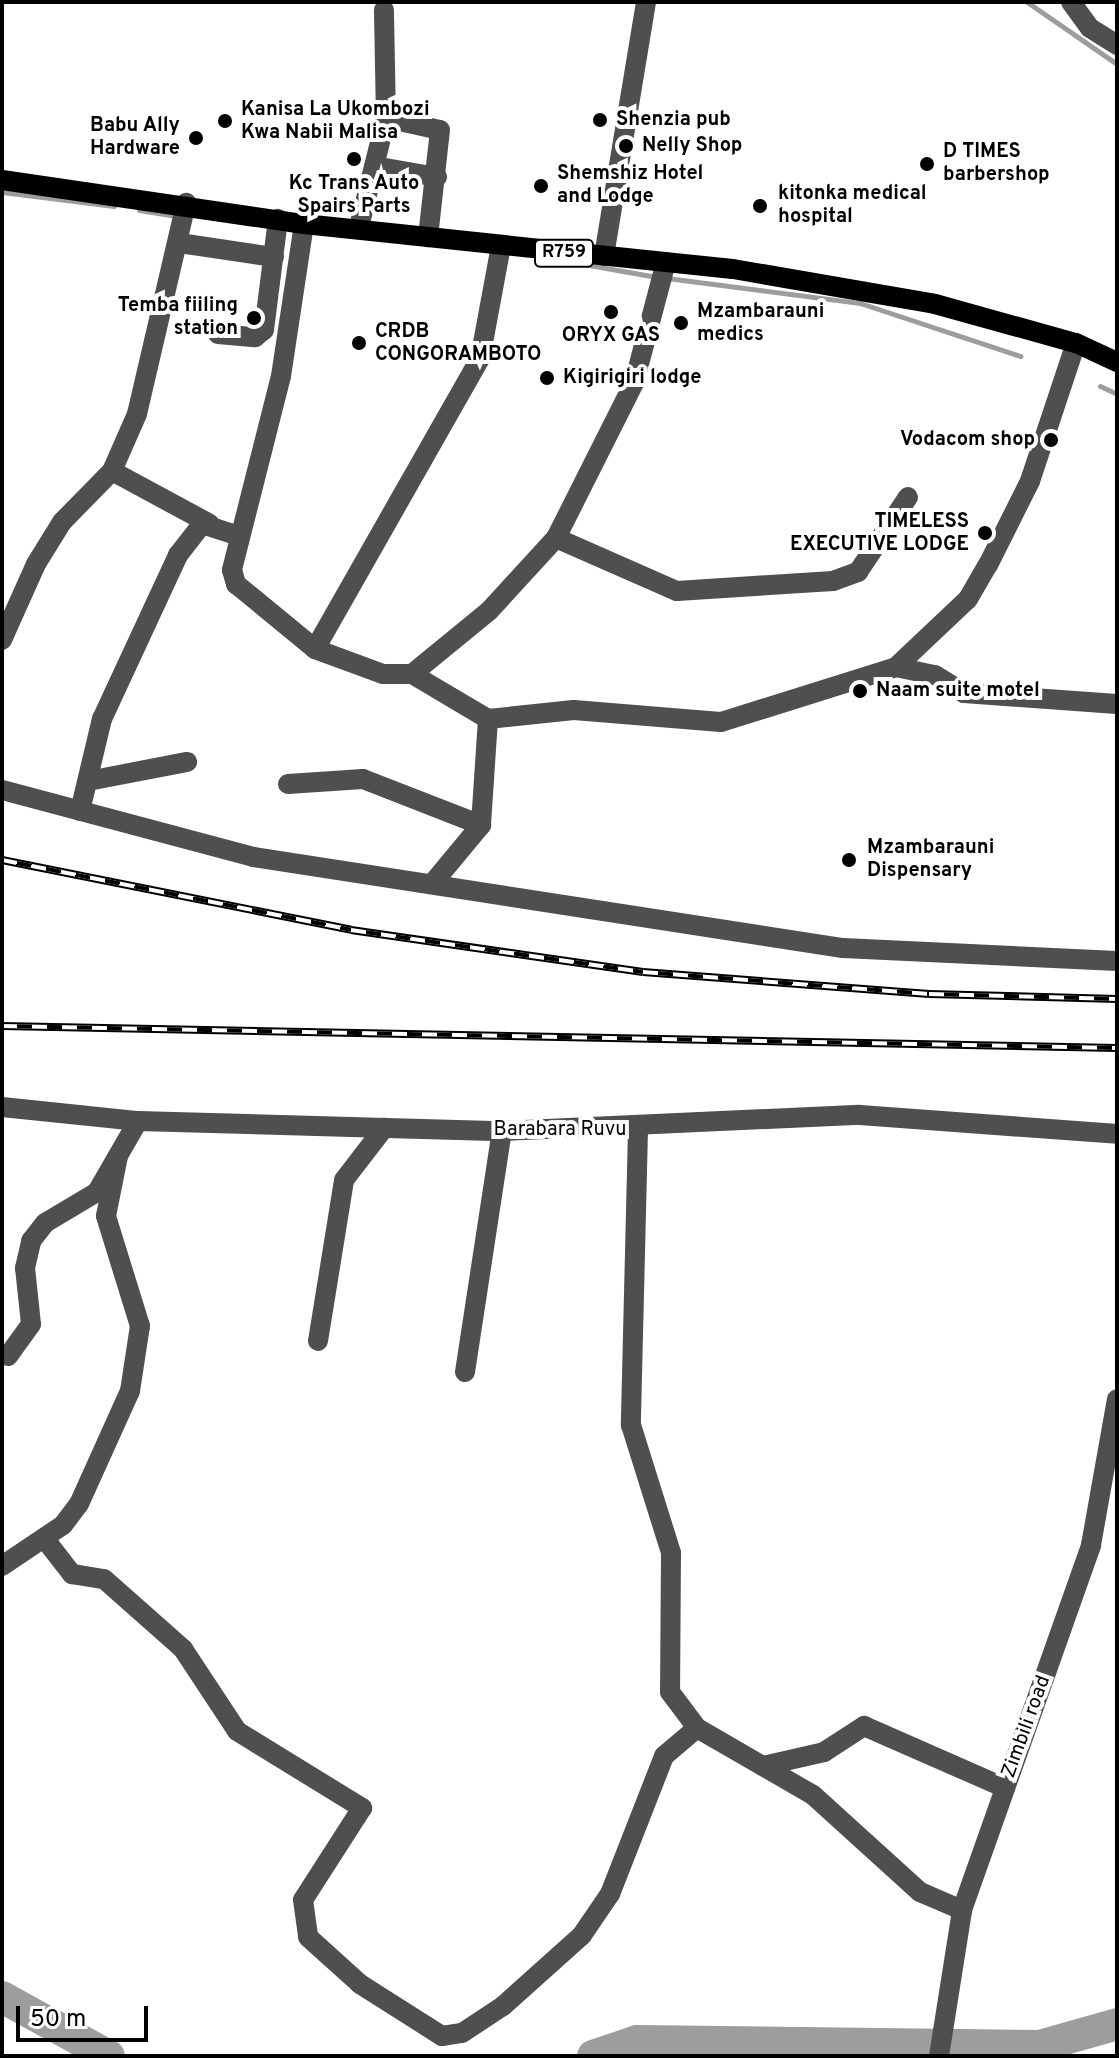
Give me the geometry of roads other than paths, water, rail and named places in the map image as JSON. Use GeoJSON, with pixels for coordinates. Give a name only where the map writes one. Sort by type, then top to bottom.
{"type":"FeatureCollection","features":[{"type":"Feature","properties":{"kind":"main road","name":"R759"},"geometry":{"type":"LineString","coordinates":[[2,180],[186,203],[304,224],[359,227],[501,246],[666,262],[935,304],[1076,343],[1117,362]]}},
{"type":"Feature","properties":{"kind":"street"},"geometry":{"type":"LineString","coordinates":[[604,256],[646,2]]}},
{"type":"Feature","properties":{"kind":"street"},"geometry":{"type":"LineString","coordinates":[[1071,2],[1090,28],[1117,45]]}},
{"type":"Feature","properties":{"kind":"street"},"geometry":{"type":"LineString","coordinates":[[359,227],[386,118],[384,10]]}},
{"type":"Feature","properties":{"kind":"street"},"geometry":{"type":"LineString","coordinates":[[386,118],[440,130],[428,237]]}},
{"type":"Feature","properties":{"kind":"street"},"geometry":{"type":"LineString","coordinates":[[374,166],[437,177]]}},
{"type":"Feature","properties":{"kind":"street"},"geometry":{"type":"LineString","coordinates":[[2,640],[62,522],[112,471],[157,346],[186,203]]}},
{"type":"Feature","properties":{"kind":"street"},"geometry":{"type":"LineString","coordinates":[[218,334],[255,337],[264,330],[278,219]]}},
{"type":"Feature","properties":{"kind":"street"},"geometry":{"type":"LineString","coordinates":[[304,224],[281,376],[239,536],[236,584],[315,649],[383,674],[412,674],[488,719],[574,710],[721,722],[896,667],[968,599],[994,553],[1030,481],[1076,343]]}},
{"type":"Feature","properties":{"kind":"street"},"geometry":{"type":"LineString","coordinates":[[179,243],[274,257]]}},
{"type":"Feature","properties":{"kind":"street"},"geometry":{"type":"LineString","coordinates":[[315,649],[480,359],[501,246]]}},
{"type":"Feature","properties":{"kind":"street"},"geometry":{"type":"LineString","coordinates":[[412,674],[489,611],[556,538],[634,383],[666,262]]}},
{"type":"Feature","properties":{"kind":"street"},"geometry":{"type":"LineString","coordinates":[[112,471],[210,524],[239,536]]}},
{"type":"Feature","properties":{"kind":"street"},"geometry":{"type":"LineString","coordinates":[[556,538],[677,591],[833,581],[858,572],[908,497]]}},
{"type":"Feature","properties":{"kind":"street"},"geometry":{"type":"LineString","coordinates":[[80,811],[102,719],[142,624],[178,555],[210,524]]}},
{"type":"Feature","properties":{"kind":"street"},"geometry":{"type":"LineString","coordinates":[[896,667],[935,675],[964,693],[1117,704]]}},
{"type":"Feature","properties":{"kind":"street"},"geometry":{"type":"LineString","coordinates":[[432,884],[481,825],[488,719]]}},
{"type":"Feature","properties":{"kind":"street"},"geometry":{"type":"LineString","coordinates":[[88,781],[187,762]]}},
{"type":"Feature","properties":{"kind":"street"},"geometry":{"type":"LineString","coordinates":[[288,784],[363,779],[481,825]]}},
{"type":"Feature","properties":{"kind":"street"},"geometry":{"type":"LineString","coordinates":[[2,790],[253,857],[843,948],[1117,961]]}},
{"type":"Feature","properties":{"kind":"street","name":"Barabara Ruvu"},"geometry":{"type":"LineString","coordinates":[[2,1107],[138,1121],[502,1131],[638,1130],[860,1115],[1117,1134]]}},
{"type":"Feature","properties":{"kind":"street"},"geometry":{"type":"LineString","coordinates":[[8,1356],[31,1324],[25,1268],[31,1241],[45,1223],[97,1192],[138,1121]]}},
{"type":"Feature","properties":{"kind":"street"},"geometry":{"type":"LineString","coordinates":[[318,1341],[344,1180],[384,1128]]}},
{"type":"Feature","properties":{"kind":"street"},"geometry":{"type":"LineString","coordinates":[[638,1130],[631,1425],[671,1553],[670,1692],[697,1728],[763,1766],[856,1829],[920,1892],[962,1910]]}},
{"type":"Feature","properties":{"kind":"street"},"geometry":{"type":"LineString","coordinates":[[465,1372],[502,1131]]}},
{"type":"Feature","properties":{"kind":"street"},"geometry":{"type":"LineString","coordinates":[[2,1566],[44,1538],[79,1504],[138,1359],[140,1326],[106,1216],[118,1156]]}},
{"type":"Feature","properties":{"kind":"street","name":"Zimbili road"},"geometry":{"type":"LineString","coordinates":[[939,2056],[962,1910],[1091,1545],[1115,1445],[1117,1399]]}},
{"type":"Feature","properties":{"kind":"street"},"geometry":{"type":"LineString","coordinates":[[44,1538],[72,1574],[104,1579],[183,1649],[237,1731],[362,1808],[303,1900],[308,1937],[360,1984],[442,2036],[462,2033],[503,2006],[582,1935],[610,1894],[664,1756],[697,1728]]}},
{"type":"Feature","properties":{"kind":"street"},"geometry":{"type":"LineString","coordinates":[[763,1766],[824,1752],[864,1726],[1005,1788]]}},
{"type":"Feature","properties":{"kind":"waterway"},"geometry":{"type":"LineString","coordinates":[[1027,2],[1117,64]]}},
{"type":"Feature","properties":{"kind":"waterway"},"geometry":{"type":"LineString","coordinates":[[2,192],[114,206]]}},
{"type":"Feature","properties":{"kind":"waterway"},"geometry":{"type":"LineString","coordinates":[[139,210],[177,216]]}},
{"type":"Feature","properties":{"kind":"waterway"},"geometry":{"type":"LineString","coordinates":[[572,262],[657,277]]}},
{"type":"Feature","properties":{"kind":"waterway"},"geometry":{"type":"LineString","coordinates":[[667,278],[860,303],[1020,356]]}},
{"type":"Feature","properties":{"kind":"waterway"},"geometry":{"type":"LineString","coordinates":[[1100,386],[1117,394]]}},
{"type":"Feature","properties":{"kind":"waterway"},"geometry":{"type":"LineString","coordinates":[[2,1997],[109,2056]]}},
{"type":"Feature","properties":{"kind":"waterway"},"geometry":{"type":"LineString","coordinates":[[593,2056],[637,2041],[1040,2046],[1117,2024]]}},
{"type":"Feature","properties":{"kind":"railway"},"geometry":{"type":"LineString","coordinates":[[2,860],[351,930],[643,972],[929,994],[1117,999]]}},
{"type":"Feature","properties":{"kind":"railway"},"geometry":{"type":"LineString","coordinates":[[2,1026],[1117,1048]]}},
{"type":"Feature","properties":{"kind":"place","name":"Shenzia pub"},"geometry":{"type":"Point","coordinates":[600,120]}},
{"type":"Feature","properties":{"kind":"place","name":"Kanisa La Ukombozi Kwa Nabii Malisa"},"geometry":{"type":"Point","coordinates":[225,121]}},
{"type":"Feature","properties":{"kind":"place","name":"Babu Ally Hardware"},"geometry":{"type":"Point","coordinates":[196,138]}},
{"type":"Feature","properties":{"kind":"place","name":"Nelly Shop"},"geometry":{"type":"Point","coordinates":[626,146]}},
{"type":"Feature","properties":{"kind":"place","name":"Kc Trans Auto Spairs Parts"},"geometry":{"type":"Point","coordinates":[354,159]}},
{"type":"Feature","properties":{"kind":"place","name":"D TIMES barbershop"},"geometry":{"type":"Point","coordinates":[927,164]}},
{"type":"Feature","properties":{"kind":"place","name":"Shemshiz Hotel and Lodge"},"geometry":{"type":"Point","coordinates":[541,186]}},
{"type":"Feature","properties":{"kind":"place","name":"kitonka medical hospital"},"geometry":{"type":"Point","coordinates":[760,206]}},
{"type":"Feature","properties":{"kind":"place","name":"ORYX GAS"},"geometry":{"type":"Point","coordinates":[611,312]}},
{"type":"Feature","properties":{"kind":"place","name":"Temba fiiling station"},"geometry":{"type":"Point","coordinates":[254,318]}},
{"type":"Feature","properties":{"kind":"place","name":"Mzambarauni medics"},"geometry":{"type":"Point","coordinates":[681,323]}},
{"type":"Feature","properties":{"kind":"place","name":"CRDB CONGORAMBOTO"},"geometry":{"type":"Point","coordinates":[359,343]}},
{"type":"Feature","properties":{"kind":"place","name":"Kigirigiri lodge"},"geometry":{"type":"Point","coordinates":[547,378]}},
{"type":"Feature","properties":{"kind":"place","name":"Vodacom shop"},"geometry":{"type":"Point","coordinates":[1051,440]}},
{"type":"Feature","properties":{"kind":"place","name":"TIMELESS EXECUTIVE LODGE"},"geometry":{"type":"Point","coordinates":[985,533]}},
{"type":"Feature","properties":{"kind":"place","name":"Naam suite motel"},"geometry":{"type":"Point","coordinates":[860,691]}},
{"type":"Feature","properties":{"kind":"place","name":"Mzambarauni Dispensary"},"geometry":{"type":"Point","coordinates":[849,860]}}]}
